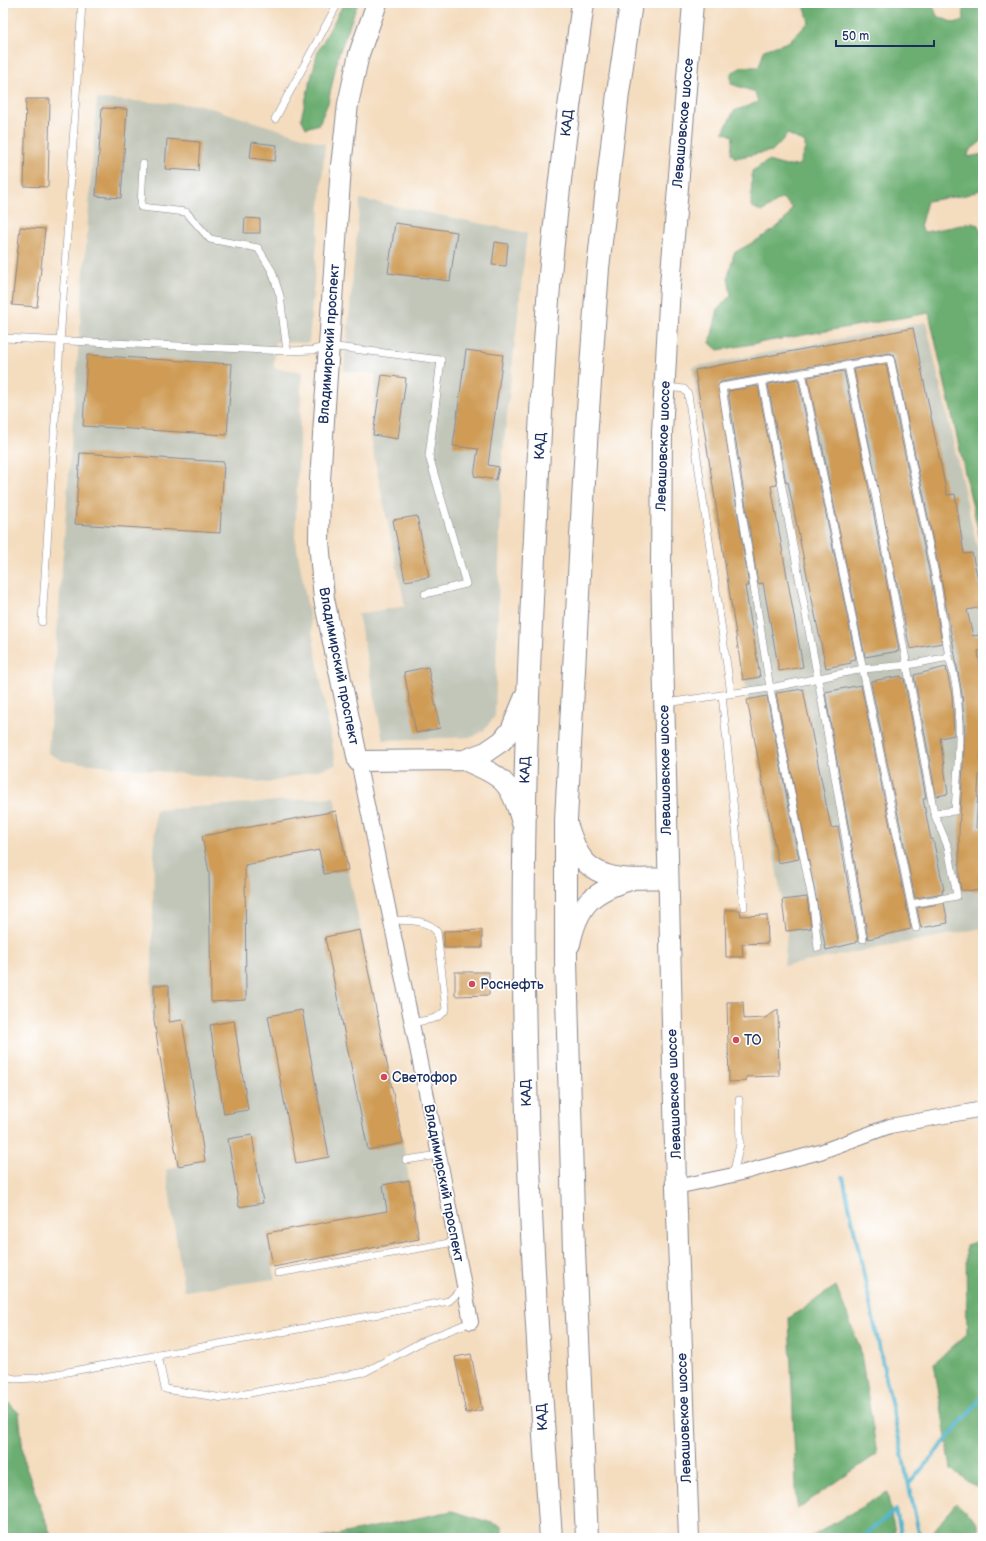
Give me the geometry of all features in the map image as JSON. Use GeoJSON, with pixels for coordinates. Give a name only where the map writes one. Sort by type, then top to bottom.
{"type":"FeatureCollection","features":[{"type":"Feature","properties":{"kind":"highway","name":"КАД"},"geometry":{"type":"LineString","coordinates":[[551,1538],[533,1258],[526,1088],[524,832],[528,688],[542,387],[551,264],[571,87],[583,3]]}},
{"type":"Feature","properties":{"kind":"highway"},"geometry":{"type":"LineString","coordinates":[[587,1538],[574,1251],[566,960],[566,820],[587,425],[598,268],[618,93],[631,3]]}},
{"type":"Feature","properties":{"kind":"main road","name":"Владимирский проспект"},"geometry":{"type":"LineString","coordinates":[[358,761],[324,599],[319,541],[320,480],[341,166],[348,104],[359,54],[376,3]]}},
{"type":"Feature","properties":{"kind":"main road","name":"Левашовское шоссе"},"geometry":{"type":"LineString","coordinates":[[688,1538],[676,1187],[661,569],[662,432],[664,387],[675,211],[694,3]]}},
{"type":"Feature","properties":{"kind":"main road"},"geometry":{"type":"LineString","coordinates":[[358,761],[464,760],[486,752],[502,741],[511,730],[528,688]]}},
{"type":"Feature","properties":{"kind":"main road"},"geometry":{"type":"LineString","coordinates":[[464,760],[501,778],[516,800],[524,832]]}},
{"type":"Feature","properties":{"kind":"main road"},"geometry":{"type":"LineString","coordinates":[[566,820],[580,855],[588,865],[612,876],[634,879],[668,878]]}},
{"type":"Feature","properties":{"kind":"main road"},"geometry":{"type":"LineString","coordinates":[[566,960],[574,924],[581,910],[600,892],[614,885],[634,879]]}},
{"type":"Feature","properties":{"kind":"street","name":"Владимирский проспект"},"geometry":{"type":"LineString","coordinates":[[358,761],[389,920],[439,1155],[470,1322]]}},
{"type":"Feature","properties":{"kind":"street"},"geometry":{"type":"LineString","coordinates":[[676,1187],[733,1175],[820,1152],[890,1126],[983,1109]]}},
{"type":"Feature","properties":{"kind":"lane"},"geometry":{"type":"LineString","coordinates":[[42,622],[82,3]]}},
{"type":"Feature","properties":{"kind":"lane"},"geometry":{"type":"LineString","coordinates":[[275,119],[338,3]]}},
{"type":"Feature","properties":{"kind":"lane"},"geometry":{"type":"LineString","coordinates":[[143,164],[141,206],[186,212],[210,240],[258,248],[272,271],[280,296],[287,351]]}},
{"type":"Feature","properties":{"kind":"lane"},"geometry":{"type":"LineString","coordinates":[[3,338],[61,342],[287,351],[313,350],[329,346],[441,360],[429,456],[466,584],[424,594]]}},
{"type":"Feature","properties":{"kind":"lane"},"geometry":{"type":"LineString","coordinates":[[818,948],[810,889],[770,688],[722,387],[890,358],[937,584],[949,657],[955,676],[958,719],[958,765],[955,811],[934,813]]}},
{"type":"Feature","properties":{"kind":"lane"},"geometry":{"type":"LineString","coordinates":[[848,365],[908,665],[934,813],[948,847],[957,896],[911,904]]}},
{"type":"Feature","properties":{"kind":"lane"},"geometry":{"type":"LineString","coordinates":[[802,373],[916,928]]}},
{"type":"Feature","properties":{"kind":"lane"},"geometry":{"type":"LineString","coordinates":[[762,380],[818,679],[863,939]]}},
{"type":"Feature","properties":{"kind":"lane"},"geometry":{"type":"LineString","coordinates":[[664,387],[684,389],[688,394],[731,694]]}},
{"type":"Feature","properties":{"kind":"lane"},"geometry":{"type":"LineString","coordinates":[[664,704],[770,688],[863,669],[908,665],[949,657]]}},
{"type":"Feature","properties":{"kind":"lane"},"geometry":{"type":"LineString","coordinates":[[722,695],[744,907]]}},
{"type":"Feature","properties":{"kind":"lane"},"geometry":{"type":"LineString","coordinates":[[389,920],[422,922],[434,927],[437,932],[446,1009],[443,1015],[437,1018],[411,1023]]}},
{"type":"Feature","properties":{"kind":"lane"},"geometry":{"type":"LineString","coordinates":[[733,1175],[740,1144],[739,1100]]}},
{"type":"Feature","properties":{"kind":"lane"},"geometry":{"type":"LineString","coordinates":[[406,1160],[439,1155]]}},
{"type":"Feature","properties":{"kind":"lane"},"geometry":{"type":"LineString","coordinates":[[278,1273],[455,1242]]}},
{"type":"Feature","properties":{"kind":"lane"},"geometry":{"type":"LineString","coordinates":[[3,1376],[15,1379],[35,1378],[449,1301],[464,1286]]}},
{"type":"Feature","properties":{"kind":"lane"},"geometry":{"type":"LineString","coordinates":[[158,1355],[165,1390],[223,1398],[364,1372],[425,1340],[470,1322]]}},
{"type":"Feature","properties":{"kind":"shaded area"},"geometry":{"type":"Polygon","coordinates":[[[97,99],[201,105],[325,144],[309,343],[275,342],[274,368],[302,372],[295,537],[336,765],[269,783],[63,761],[48,753],[97,99]]]}},
{"type":"Feature","properties":{"kind":"shaded area"},"geometry":{"type":"Polygon","coordinates":[[[360,199],[527,233],[502,460],[495,716],[484,730],[473,737],[383,740],[358,614],[405,606],[370,437],[376,374],[344,371],[360,199]]]}},
{"type":"Feature","properties":{"kind":"shaded area"},"geometry":{"type":"Polygon","coordinates":[[[926,322],[983,574],[983,928],[784,966],[787,933],[692,367],[926,322]]]}},
{"type":"Feature","properties":{"kind":"shaded area"},"geometry":{"type":"Polygon","coordinates":[[[334,797],[403,1143],[419,1239],[273,1267],[275,1279],[184,1291],[166,1170],[178,1166],[151,1007],[155,810],[334,797]]]}},
{"type":"Feature","properties":{"kind":"green space"},"geometry":{"type":"Polygon","coordinates":[[[344,3],[358,3],[338,56],[328,103],[319,124],[306,128],[301,118],[318,51],[344,3]]]}},
{"type":"Feature","properties":{"kind":"green space"},"geometry":{"type":"Polygon","coordinates":[[[797,3],[932,3],[937,16],[954,23],[964,20],[963,3],[983,3],[983,140],[969,151],[968,157],[983,154],[983,189],[966,195],[927,201],[920,227],[925,232],[972,223],[978,225],[983,236],[983,552],[929,313],[718,350],[710,343],[718,309],[731,295],[728,277],[734,253],[777,227],[784,221],[792,207],[782,198],[762,212],[751,206],[752,171],[768,161],[786,166],[799,165],[805,149],[805,143],[788,134],[772,151],[735,158],[731,153],[733,136],[723,132],[734,111],[758,102],[755,92],[731,84],[731,73],[742,67],[759,67],[764,50],[788,42],[809,22],[804,5],[797,3]]]}},
{"type":"Feature","properties":{"kind":"green space"},"geometry":{"type":"Polygon","coordinates":[[[983,1240],[983,1492],[951,1469],[934,1363],[967,1334],[966,1245],[983,1240]]]}},
{"type":"Feature","properties":{"kind":"green space"},"geometry":{"type":"Polygon","coordinates":[[[836,1286],[860,1348],[877,1454],[797,1509],[789,1318],[836,1286]]]}},
{"type":"Feature","properties":{"kind":"green space"},"geometry":{"type":"Polygon","coordinates":[[[3,1397],[19,1413],[24,1462],[52,1538],[3,1538],[3,1397]]]}},
{"type":"Feature","properties":{"kind":"green space"},"geometry":{"type":"Polygon","coordinates":[[[887,1492],[896,1538],[809,1538],[887,1492]]]}},
{"type":"Feature","properties":{"kind":"green space"},"geometry":{"type":"Polygon","coordinates":[[[956,1503],[978,1523],[978,1538],[928,1538],[956,1503]]]}},
{"type":"Feature","properties":{"kind":"green space"},"geometry":{"type":"Polygon","coordinates":[[[452,1511],[502,1526],[502,1538],[321,1538],[452,1511]]]}},
{"type":"Feature","properties":{"kind":"building"},"geometry":{"type":"Polygon","coordinates":[[[26,99],[50,99],[48,187],[24,186],[26,99]]]}},
{"type":"Feature","properties":{"kind":"building"},"geometry":{"type":"Polygon","coordinates":[[[102,108],[127,109],[121,198],[96,196],[102,108]]]}},
{"type":"Feature","properties":{"kind":"building"},"geometry":{"type":"Polygon","coordinates":[[[167,139],[200,142],[198,171],[165,169],[167,139]]]}},
{"type":"Feature","properties":{"kind":"building"},"geometry":{"type":"Polygon","coordinates":[[[252,142],[277,145],[275,161],[250,158],[252,142]]]}},
{"type":"Feature","properties":{"kind":"building"},"geometry":{"type":"Polygon","coordinates":[[[245,218],[260,219],[260,233],[244,233],[245,218]]]}},
{"type":"Feature","properties":{"kind":"building"},"geometry":{"type":"Polygon","coordinates":[[[395,223],[457,232],[450,281],[388,273],[395,223]]]}},
{"type":"Feature","properties":{"kind":"building"},"geometry":{"type":"Polygon","coordinates":[[[20,227],[45,229],[37,307],[12,305],[20,227]]]}},
{"type":"Feature","properties":{"kind":"building"},"geometry":{"type":"Polygon","coordinates":[[[495,242],[508,244],[506,266],[492,265],[495,242]]]}},
{"type":"Feature","properties":{"kind":"building"},"geometry":{"type":"Polygon","coordinates":[[[913,328],[947,495],[955,494],[964,554],[972,553],[983,602],[983,607],[967,610],[973,636],[980,635],[982,650],[978,651],[983,690],[983,740],[981,740],[980,765],[983,766],[983,775],[979,775],[976,828],[983,828],[983,891],[961,890],[959,879],[959,830],[965,734],[962,694],[942,583],[894,355],[889,353],[847,360],[721,382],[718,385],[749,586],[745,586],[760,677],[743,680],[695,370],[913,328]]]}},
{"type":"Feature","properties":{"kind":"building"},"geometry":{"type":"Polygon","coordinates":[[[466,350],[503,355],[488,465],[499,467],[496,480],[474,476],[478,449],[453,446],[466,350]]]}},
{"type":"Feature","properties":{"kind":"building"},"geometry":{"type":"Polygon","coordinates":[[[87,355],[232,364],[227,435],[83,426],[87,355]]]}},
{"type":"Feature","properties":{"kind":"building"},"geometry":{"type":"Polygon","coordinates":[[[886,364],[932,585],[942,643],[910,649],[854,369],[886,364]]]}},
{"type":"Feature","properties":{"kind":"building"},"geometry":{"type":"Polygon","coordinates":[[[844,371],[873,509],[899,651],[865,657],[808,377],[844,371]]]}},
{"type":"Feature","properties":{"kind":"building"},"geometry":{"type":"Polygon","coordinates":[[[382,375],[406,378],[398,439],[373,435],[382,375]]]}},
{"type":"Feature","properties":{"kind":"building"},"geometry":{"type":"Polygon","coordinates":[[[798,379],[856,659],[851,660],[851,663],[826,668],[788,482],[786,483],[768,384],[798,379]]]}},
{"type":"Feature","properties":{"kind":"building"},"geometry":{"type":"Polygon","coordinates":[[[758,386],[777,485],[771,486],[803,667],[779,671],[763,583],[758,584],[728,391],[758,386]]]}},
{"type":"Feature","properties":{"kind":"building"},"geometry":{"type":"Polygon","coordinates":[[[80,453],[224,462],[220,533],[75,524],[80,453]]]}},
{"type":"Feature","properties":{"kind":"building"},"geometry":{"type":"Polygon","coordinates":[[[417,516],[429,577],[405,581],[393,520],[417,516]]]}},
{"type":"Feature","properties":{"kind":"building"},"geometry":{"type":"Polygon","coordinates":[[[428,667],[440,728],[416,733],[404,672],[428,667]]]}},
{"type":"Feature","properties":{"kind":"building"},"geometry":{"type":"Polygon","coordinates":[[[946,667],[952,695],[954,735],[940,738],[948,794],[936,796],[914,675],[946,667]]]}},
{"type":"Feature","properties":{"kind":"building"},"geometry":{"type":"Polygon","coordinates":[[[901,676],[901,679],[904,678],[926,798],[923,799],[931,840],[933,839],[944,890],[942,890],[943,893],[915,898],[871,683],[871,681],[901,676]]]}},
{"type":"Feature","properties":{"kind":"building"},"geometry":{"type":"Polygon","coordinates":[[[861,685],[911,929],[868,939],[825,692],[861,685]]]}},
{"type":"Feature","properties":{"kind":"building"},"geometry":{"type":"Polygon","coordinates":[[[803,689],[831,828],[838,827],[858,941],[826,950],[776,693],[803,689]]]}},
{"type":"Feature","properties":{"kind":"building"},"geometry":{"type":"Polygon","coordinates":[[[767,696],[799,859],[778,863],[747,700],[767,696]]]}},
{"type":"Feature","properties":{"kind":"building"},"geometry":{"type":"Polygon","coordinates":[[[336,811],[348,870],[324,874],[319,850],[245,865],[246,1000],[211,1002],[209,872],[202,836],[336,811]]]}},
{"type":"Feature","properties":{"kind":"building"},"geometry":{"type":"Polygon","coordinates":[[[807,897],[811,928],[786,931],[782,900],[807,897]]]}},
{"type":"Feature","properties":{"kind":"building"},"geometry":{"type":"Polygon","coordinates":[[[944,903],[948,923],[921,928],[917,908],[944,903]]]}},
{"type":"Feature","properties":{"kind":"building"},"geometry":{"type":"Polygon","coordinates":[[[725,910],[740,910],[741,916],[767,915],[768,943],[742,944],[743,957],[726,957],[725,910]]]}},
{"type":"Feature","properties":{"kind":"building"},"geometry":{"type":"Polygon","coordinates":[[[360,930],[403,1143],[368,1150],[325,937],[360,930]]]}},
{"type":"Feature","properties":{"kind":"building"},"geometry":{"type":"Polygon","coordinates":[[[482,930],[482,948],[444,948],[444,931],[482,930]]]}},
{"type":"Feature","properties":{"kind":"building","name":"Роснефть"},"geometry":{"type":"Polygon","coordinates":[[[455,972],[489,972],[489,995],[455,996],[455,972]]]}},
{"type":"Feature","properties":{"kind":"building"},"geometry":{"type":"Polygon","coordinates":[[[154,985],[169,985],[169,1022],[182,1020],[205,1161],[178,1166],[154,1021],[154,985]]]}},
{"type":"Feature","properties":{"kind":"building"},"geometry":{"type":"Polygon","coordinates":[[[727,1002],[743,1002],[744,1019],[765,1018],[778,1010],[779,1076],[746,1077],[746,1081],[729,1082],[727,1002]]]}},
{"type":"Feature","properties":{"kind":"building"},"geometry":{"type":"Polygon","coordinates":[[[302,1010],[329,1157],[296,1163],[268,1016],[302,1010]]]}},
{"type":"Feature","properties":{"kind":"building"},"geometry":{"type":"Polygon","coordinates":[[[234,1021],[248,1110],[224,1114],[210,1025],[234,1021]]]}},
{"type":"Feature","properties":{"kind":"building"},"geometry":{"type":"Polygon","coordinates":[[[252,1135],[263,1203],[239,1207],[228,1139],[252,1135]]]}},
{"type":"Feature","properties":{"kind":"building"},"geometry":{"type":"Polygon","coordinates":[[[409,1180],[419,1239],[273,1267],[267,1233],[387,1211],[383,1185],[409,1180]]]}},
{"type":"Feature","properties":{"kind":"building"},"geometry":{"type":"Polygon","coordinates":[[[471,1354],[482,1410],[466,1413],[455,1357],[471,1354]]]}},
{"type":"Feature","properties":{"kind":"waterway"},"geometry":{"type":"LineString","coordinates":[[843,1177],[920,1538]]}},
{"type":"Feature","properties":{"kind":"waterway"},"geometry":{"type":"LineString","coordinates":[[909,1484],[983,1396]]}},
{"type":"Feature","properties":{"kind":"waterway"},"geometry":{"type":"LineString","coordinates":[[861,1538],[896,1510],[902,1538]]}},
{"type":"Feature","properties":{"kind":"place","name":"Роснефть"},"geometry":{"type":"Point","coordinates":[472,984]}},
{"type":"Feature","properties":{"kind":"place","name":"ТО"},"geometry":{"type":"Point","coordinates":[736,1040]}},
{"type":"Feature","properties":{"kind":"place","name":"Светофор"},"geometry":{"type":"Point","coordinates":[384,1077]}}]}
